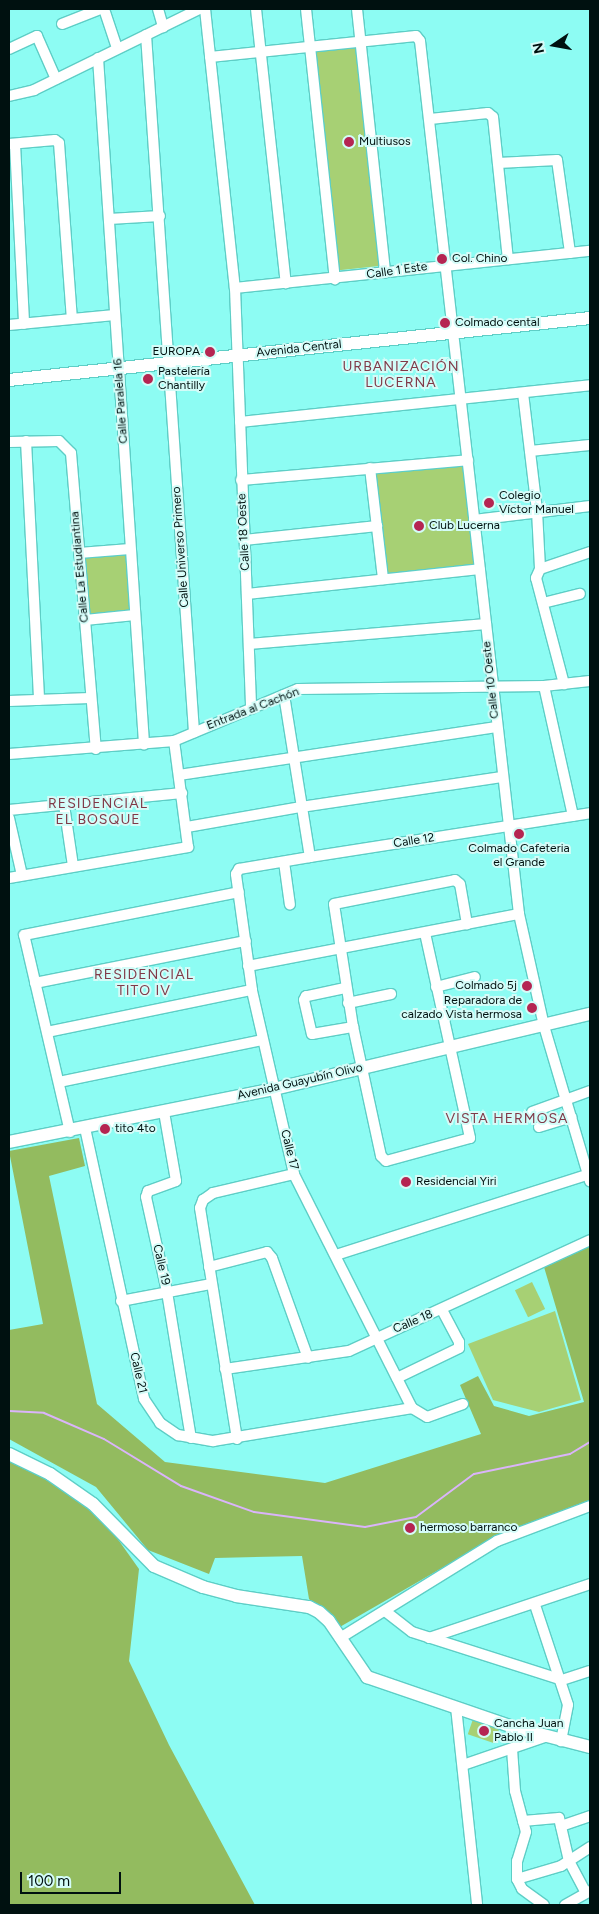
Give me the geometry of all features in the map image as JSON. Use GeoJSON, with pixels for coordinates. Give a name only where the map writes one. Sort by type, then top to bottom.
{"type":"FeatureCollection","features":[{"type":"Feature","properties":{"kind":"main road","name":"Avenida Central"},"geometry":{"type":"LineString","coordinates":[[9,380],[590,318]]}},
{"type":"Feature","properties":{"kind":"main road","name":"Avenida Guayubín Olivo"},"geometry":{"type":"LineString","coordinates":[[9,1142],[70,1132],[274,1089],[590,1014]]}},
{"type":"Feature","properties":{"kind":"main road"},"geometry":{"type":"LineString","coordinates":[[9,1454],[50,1474],[93,1504],[154,1566],[236,1596],[308,1607],[329,1621],[367,1676],[545,1737],[590,1747]]}},
{"type":"Feature","properties":{"kind":"street"},"geometry":{"type":"LineString","coordinates":[[62,24],[100,9]]}},
{"type":"Feature","properties":{"kind":"street"},"geometry":{"type":"LineString","coordinates":[[104,9],[117,48]]}},
{"type":"Feature","properties":{"kind":"street"},"geometry":{"type":"LineString","coordinates":[[158,9],[163,26]]}},
{"type":"Feature","properties":{"kind":"street"},"geometry":{"type":"LineString","coordinates":[[9,96],[34,90],[199,9]]}},
{"type":"Feature","properties":{"kind":"street","name":"Calle 18 Oeste"},"geometry":{"type":"LineString","coordinates":[[205,9],[235,288],[251,709]]}},
{"type":"Feature","properties":{"kind":"street"},"geometry":{"type":"LineString","coordinates":[[256,9],[286,283]]}},
{"type":"Feature","properties":{"kind":"street"},"geometry":{"type":"LineString","coordinates":[[306,9],[335,278]]}},
{"type":"Feature","properties":{"kind":"street"},"geometry":{"type":"LineString","coordinates":[[357,9],[385,273]]}},
{"type":"Feature","properties":{"kind":"street","name":"Calle Universo Primero"},"geometry":{"type":"LineString","coordinates":[[146,35],[160,216],[168,362],[194,732]]}},
{"type":"Feature","properties":{"kind":"street"},"geometry":{"type":"LineString","coordinates":[[9,49],[37,36],[56,79]]}},
{"type":"Feature","properties":{"kind":"street","name":"Calle 10 Oeste"},"geometry":{"type":"LineString","coordinates":[[361,42],[419,37],[455,332],[496,727],[519,914],[544,1026],[589,1177]]}},
{"type":"Feature","properties":{"kind":"street"},"geometry":{"type":"LineString","coordinates":[[210,57],[361,42]]}},
{"type":"Feature","properties":{"kind":"street","name":"Calle Paralela 16"},"geometry":{"type":"LineString","coordinates":[[98,58],[144,744]]}},
{"type":"Feature","properties":{"kind":"street"},"geometry":{"type":"LineString","coordinates":[[430,119],[488,113],[493,116],[508,259]]}},
{"type":"Feature","properties":{"kind":"street"},"geometry":{"type":"LineString","coordinates":[[24,324],[12,144],[58,142],[72,319]]}},
{"type":"Feature","properties":{"kind":"street"},"geometry":{"type":"LineString","coordinates":[[498,163],[557,160],[570,253]]}},
{"type":"Feature","properties":{"kind":"street"},"geometry":{"type":"LineString","coordinates":[[109,219],[160,216]]}},
{"type":"Feature","properties":{"kind":"street","name":"Calle 1 Este"},"geometry":{"type":"LineString","coordinates":[[235,288],[385,273],[447,264],[590,251]]}},
{"type":"Feature","properties":{"kind":"street"},"geometry":{"type":"LineString","coordinates":[[9,325],[115,315]]}},
{"type":"Feature","properties":{"kind":"street"},"geometry":{"type":"LineString","coordinates":[[240,422],[590,385]]}},
{"type":"Feature","properties":{"kind":"street"},"geometry":{"type":"LineString","coordinates":[[523,393],[537,511],[540,568],[536,578],[564,684]]}},
{"type":"Feature","properties":{"kind":"street"},"geometry":{"type":"LineString","coordinates":[[26,441],[39,700]]}},
{"type":"Feature","properties":{"kind":"street","name":"Calle La Estudiantina"},"geometry":{"type":"LineString","coordinates":[[9,442],[59,441],[69,448],[96,749]]}},
{"type":"Feature","properties":{"kind":"street"},"geometry":{"type":"LineString","coordinates":[[530,451],[590,445]]}},
{"type":"Feature","properties":{"kind":"street"},"geometry":{"type":"LineString","coordinates":[[241,480],[468,460]]}},
{"type":"Feature","properties":{"kind":"street"},"geometry":{"type":"LineString","coordinates":[[370,468],[382,579]]}},
{"type":"Feature","properties":{"kind":"street"},"geometry":{"type":"LineString","coordinates":[[474,520],[590,506]]}},
{"type":"Feature","properties":{"kind":"street"},"geometry":{"type":"LineString","coordinates":[[244,540],[377,526]]}},
{"type":"Feature","properties":{"kind":"street"},"geometry":{"type":"LineString","coordinates":[[79,553],[130,549]]}},
{"type":"Feature","properties":{"kind":"street"},"geometry":{"type":"LineString","coordinates":[[540,568],[590,552]]}},
{"type":"Feature","properties":{"kind":"street"},"geometry":{"type":"LineString","coordinates":[[247,594],[480,569]]}},
{"type":"Feature","properties":{"kind":"street"},"geometry":{"type":"LineString","coordinates":[[543,603],[580,594]]}},
{"type":"Feature","properties":{"kind":"street"},"geometry":{"type":"LineString","coordinates":[[85,620],[135,615]]}},
{"type":"Feature","properties":{"kind":"street"},"geometry":{"type":"LineString","coordinates":[[249,644],[486,624]]}},
{"type":"Feature","properties":{"kind":"street","name":"Entrada al Cachón"},"geometry":{"type":"LineString","coordinates":[[9,754],[96,749],[174,740],[298,689],[492,688],[544,686],[590,681]]}},
{"type":"Feature","properties":{"kind":"street"},"geometry":{"type":"LineString","coordinates":[[544,686],[573,816]]}},
{"type":"Feature","properties":{"kind":"street"},"geometry":{"type":"LineString","coordinates":[[284,695],[310,857]]}},
{"type":"Feature","properties":{"kind":"street"},"geometry":{"type":"LineString","coordinates":[[9,701],[90,698]]}},
{"type":"Feature","properties":{"kind":"street"},"geometry":{"type":"LineString","coordinates":[[179,775],[496,727]]}},
{"type":"Feature","properties":{"kind":"street"},"geometry":{"type":"LineString","coordinates":[[9,878],[187,848],[190,845],[174,740]]}},
{"type":"Feature","properties":{"kind":"street"},"geometry":{"type":"LineString","coordinates":[[187,827],[301,806],[502,777]]}},
{"type":"Feature","properties":{"kind":"street"},"geometry":{"type":"LineString","coordinates":[[9,810],[182,794]]}},
{"type":"Feature","properties":{"kind":"street"},"geometry":{"type":"LineString","coordinates":[[64,805],[73,866]]}},
{"type":"Feature","properties":{"kind":"street","name":"Calle 12"},"geometry":{"type":"LineString","coordinates":[[239,870],[590,813]]}},
{"type":"Feature","properties":{"kind":"street"},"geometry":{"type":"LineString","coordinates":[[9,818],[22,875]]}},
{"type":"Feature","properties":{"kind":"street"},"geometry":{"type":"LineString","coordinates":[[284,862],[290,905]]}},
{"type":"Feature","properties":{"kind":"street","name":"Calle 17"},"geometry":{"type":"LineString","coordinates":[[239,870],[239,892],[252,990],[294,1174],[412,1408]]}},
{"type":"Feature","properties":{"kind":"street"},"geometry":{"type":"LineString","coordinates":[[425,933],[470,1138],[383,1160],[348,1004],[333,908],[336,902],[455,880],[460,884],[467,924]]}},
{"type":"Feature","properties":{"kind":"street"},"geometry":{"type":"LineString","coordinates":[[70,1132],[24,935],[239,892]]}},
{"type":"Feature","properties":{"kind":"street"},"geometry":{"type":"LineString","coordinates":[[248,966],[519,914]]}},
{"type":"Feature","properties":{"kind":"street"},"geometry":{"type":"LineString","coordinates":[[35,983],[246,941]]}},
{"type":"Feature","properties":{"kind":"street"},"geometry":{"type":"LineString","coordinates":[[436,987],[475,977]]}},
{"type":"Feature","properties":{"kind":"street"},"geometry":{"type":"LineString","coordinates":[[345,988],[306,996],[304,1000],[312,1034],[353,1027]]}},
{"type":"Feature","properties":{"kind":"street"},"geometry":{"type":"LineString","coordinates":[[47,1032],[252,990]]}},
{"type":"Feature","properties":{"kind":"street"},"geometry":{"type":"LineString","coordinates":[[348,1004],[391,994]]}},
{"type":"Feature","properties":{"kind":"street"},"geometry":{"type":"LineString","coordinates":[[58,1082],[262,1040]]}},
{"type":"Feature","properties":{"kind":"street"},"geometry":{"type":"LineString","coordinates":[[532,1112],[567,1101],[590,1091]]}},
{"type":"Feature","properties":{"kind":"street","name":"Calle 19"},"geometry":{"type":"LineString","coordinates":[[164,1112],[176,1181],[148,1191],[146,1197],[167,1292],[191,1438]]}},
{"type":"Feature","properties":{"kind":"street"},"geometry":{"type":"LineString","coordinates":[[539,1127],[572,1118]]}},
{"type":"Feature","properties":{"kind":"street","name":"Calle 21"},"geometry":{"type":"LineString","coordinates":[[86,1128],[144,1399],[160,1424],[191,1438],[213,1441],[236,1439],[412,1408],[427,1417],[463,1404]]}},
{"type":"Feature","properties":{"kind":"street"},"geometry":{"type":"LineString","coordinates":[[236,1439],[200,1208],[203,1200],[213,1194],[294,1174]]}},
{"type":"Feature","properties":{"kind":"street"},"geometry":{"type":"LineString","coordinates":[[336,1255],[589,1177]]}},
{"type":"Feature","properties":{"kind":"street","name":"Calle 18"},"geometry":{"type":"LineString","coordinates":[[225,1369],[348,1351],[442,1310],[590,1240]]}},
{"type":"Feature","properties":{"kind":"street"},"geometry":{"type":"LineString","coordinates":[[209,1267],[267,1252],[272,1258],[308,1358]]}},
{"type":"Feature","properties":{"kind":"street"},"geometry":{"type":"LineString","coordinates":[[122,1301],[211,1284]]}},
{"type":"Feature","properties":{"kind":"street"},"geometry":{"type":"LineString","coordinates":[[396,1378],[459,1348],[459,1342],[442,1310]]}},
{"type":"Feature","properties":{"kind":"street"},"geometry":{"type":"LineString","coordinates":[[340,1638],[497,1542],[590,1507]]}},
{"type":"Feature","properties":{"kind":"street"},"geometry":{"type":"LineString","coordinates":[[429,1638],[589,1587]]}},
{"type":"Feature","properties":{"kind":"street"},"geometry":{"type":"LineString","coordinates":[[535,1605],[562,1680],[568,1710],[562,1741]]}},
{"type":"Feature","properties":{"kind":"street"},"geometry":{"type":"LineString","coordinates":[[386,1611],[412,1632],[562,1680],[590,1671]]}},
{"type":"Feature","properties":{"kind":"street"},"geometry":{"type":"LineString","coordinates":[[456,1707],[477,1905]]}},
{"type":"Feature","properties":{"kind":"street"},"geometry":{"type":"LineString","coordinates":[[462,1764],[545,1737]]}},
{"type":"Feature","properties":{"kind":"street"},"geometry":{"type":"LineString","coordinates":[[512,1749],[515,1791],[526,1832],[517,1861],[517,1879],[522,1888],[544,1905]]}},
{"type":"Feature","properties":{"kind":"street"},"geometry":{"type":"LineString","coordinates":[[561,1826],[590,1816]]}},
{"type":"Feature","properties":{"kind":"street"},"geometry":{"type":"LineString","coordinates":[[523,1821],[559,1818],[569,1861],[585,1894],[588,1905]]}},
{"type":"Feature","properties":{"kind":"street"},"geometry":{"type":"LineString","coordinates":[[517,1879],[569,1861],[590,1847]]}},
{"type":"Feature","properties":{"kind":"street"},"geometry":{"type":"LineString","coordinates":[[565,1905],[585,1894]]}},
{"type":"Feature","properties":{"kind":"green space"},"geometry":{"type":"Polygon","coordinates":[[[358,45],[381,266],[336,270],[313,50],[358,45]]]}},
{"type":"Feature","properties":{"kind":"green space"},"geometry":{"type":"Polygon","coordinates":[[[465,462],[478,566],[386,577],[374,473],[465,462]]]}},
{"type":"Feature","properties":{"kind":"green space"},"geometry":{"type":"Polygon","coordinates":[[[128,551],[132,614],[87,617],[82,554],[128,551]]]}},
{"type":"Feature","properties":{"kind":"green space"},"geometry":{"type":"Polygon","coordinates":[[[79,1138],[85,1166],[49,1176],[97,1404],[165,1462],[325,1483],[481,1434],[460,1385],[478,1376],[494,1406],[529,1416],[584,1402],[544,1267],[590,1245],[590,1501],[494,1538],[338,1628],[309,1599],[302,1556],[215,1558],[209,1574],[148,1550],[96,1487],[9,1439],[9,1330],[43,1324],[9,1151],[79,1138]]]}},
{"type":"Feature","properties":{"kind":"green space"},"geometry":{"type":"Polygon","coordinates":[[[532,1282],[545,1309],[528,1317],[515,1290],[532,1282]]]}},
{"type":"Feature","properties":{"kind":"green space"},"geometry":{"type":"Polygon","coordinates":[[[555,1311],[581,1400],[539,1412],[493,1400],[468,1344],[555,1311]]]}},
{"type":"Feature","properties":{"kind":"green space"},"geometry":{"type":"Polygon","coordinates":[[[9,1456],[95,1507],[139,1569],[129,1661],[169,1745],[255,1905],[9,1905],[9,1456]]]}},
{"type":"Feature","properties":{"kind":"green space","name":"Cancha Juan Pablo II"},"geometry":{"type":"Polygon","coordinates":[[[473,1719],[499,1728],[494,1743],[468,1734],[473,1719]]]}},
{"type":"Feature","properties":{"kind":"waterway"},"geometry":{"type":"LineString","coordinates":[[9,1411],[44,1413],[104,1439],[181,1486],[254,1512],[365,1527],[416,1517],[474,1474],[570,1454],[590,1442]]}},
{"type":"Feature","properties":{"kind":"place","name":"Multiusos"},"geometry":{"type":"Point","coordinates":[349,142]}},
{"type":"Feature","properties":{"kind":"place","name":"Col. Chino"},"geometry":{"type":"Point","coordinates":[442,259]}},
{"type":"Feature","properties":{"kind":"place","name":"Colmado cental"},"geometry":{"type":"Point","coordinates":[445,323]}},
{"type":"Feature","properties":{"kind":"place","name":"EUROPA"},"geometry":{"type":"Point","coordinates":[210,352]}},
{"type":"Feature","properties":{"kind":"place","name":"Pastelería Chantilly"},"geometry":{"type":"Point","coordinates":[148,379]}},
{"type":"Feature","properties":{"kind":"place","name":"Colegio Víctor Manuel"},"geometry":{"type":"Point","coordinates":[489,503]}},
{"type":"Feature","properties":{"kind":"place","name":"Club Lucerna"},"geometry":{"type":"Point","coordinates":[419,526]}},
{"type":"Feature","properties":{"kind":"place","name":"Colmado Cafeteria el Grande"},"geometry":{"type":"Point","coordinates":[519,834]}},
{"type":"Feature","properties":{"kind":"place","name":"Colmado 5j"},"geometry":{"type":"Point","coordinates":[527,986]}},
{"type":"Feature","properties":{"kind":"place","name":"Reparadora de calzado Vista hermosa"},"geometry":{"type":"Point","coordinates":[532,1008]}},
{"type":"Feature","properties":{"kind":"place","name":"tito 4to"},"geometry":{"type":"Point","coordinates":[105,1129]}},
{"type":"Feature","properties":{"kind":"place","name":"Residencial Yiri"},"geometry":{"type":"Point","coordinates":[406,1182]}},
{"type":"Feature","properties":{"kind":"place","name":"hermoso barranco"},"geometry":{"type":"Point","coordinates":[410,1528]}},
{"type":"Feature","properties":{"kind":"place","name":"Cancha Juan Pablo II"},"geometry":{"type":"Point","coordinates":[484,1731]}},
{"type":"Feature","properties":{"kind":"district","name":"URBANIZACIÓN LUCERNA"},"geometry":{"type":"Point","coordinates":[401,376]}},
{"type":"Feature","properties":{"kind":"district","name":"RESIDENCIAL EL BOSQUE"},"geometry":{"type":"Point","coordinates":[98,812]}},
{"type":"Feature","properties":{"kind":"district","name":"RESIDENCIAL TITO IV"},"geometry":{"type":"Point","coordinates":[144,984]}},
{"type":"Feature","properties":{"kind":"district","name":"VISTA HERMOSA"},"geometry":{"type":"Point","coordinates":[507,1119]}}]}
